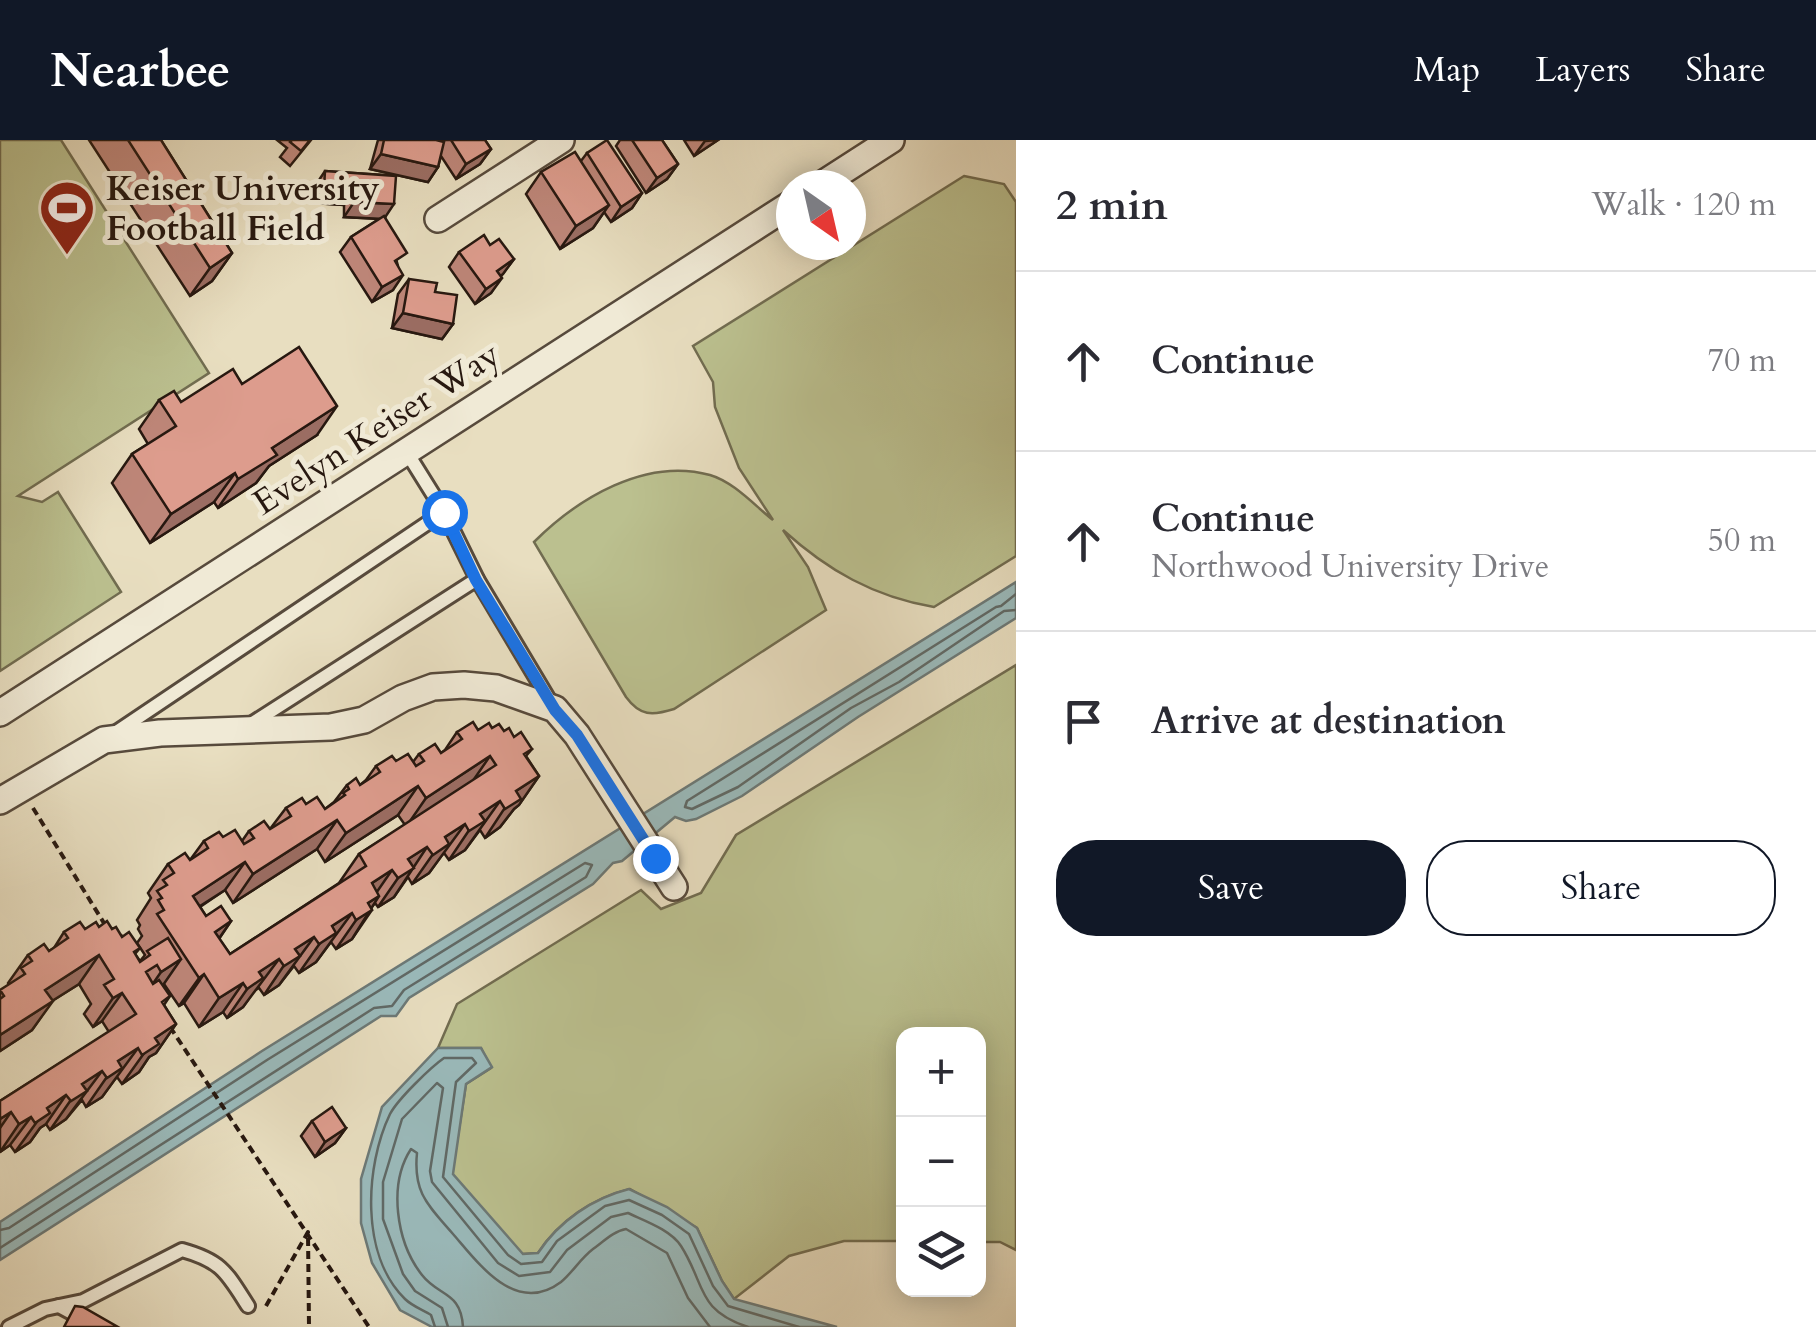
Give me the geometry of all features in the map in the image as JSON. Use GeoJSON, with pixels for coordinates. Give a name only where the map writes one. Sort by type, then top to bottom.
{"type":"FeatureCollection","features":[{"type":"Feature","properties":{"kind":"street"},"geometry":{"type":"LineString","coordinates":[[438,219],[562,140]]}},
{"type":"Feature","properties":{"kind":"street"},"geometry":{"type":"LineString","coordinates":[[844,170],[891,140]]}},
{"type":"Feature","properties":{"kind":"street","name":"Evelyn Keiser Way"},"geometry":{"type":"LineString","coordinates":[[0,713],[776,214]]}},
{"type":"Feature","properties":{"kind":"street"},"geometry":{"type":"LineString","coordinates":[[11,795],[104,740],[160,733],[348,725],[418,692],[448,685],[512,691],[555,710],[577,735],[674,887]]}},
{"type":"Feature","properties":{"kind":"lane"},"geometry":{"type":"LineString","coordinates":[[406,451],[444,512],[476,580],[555,710]]}},
{"type":"Feature","properties":{"kind":"lane"},"geometry":{"type":"LineString","coordinates":[[104,740],[444,512]]}},
{"type":"Feature","properties":{"kind":"lane"},"geometry":{"type":"LineString","coordinates":[[240,731],[476,580]]}},
{"type":"Feature","properties":{"kind":"lane"},"geometry":{"type":"LineString","coordinates":[[9,1327],[45,1309],[84,1300],[182,1250],[210,1258],[226,1271],[248,1306]]}},
{"type":"Feature","properties":{"kind":"lane"},"geometry":{"type":"LineString","coordinates":[[59,1306],[98,1327]]}},
{"type":"Feature","properties":{"kind":"path"},"geometry":{"type":"LineString","coordinates":[[11,795],[116,942]]}},
{"type":"Feature","properties":{"kind":"path"},"geometry":{"type":"LineString","coordinates":[[160,1012],[370,1327]]}},
{"type":"Feature","properties":{"kind":"path"},"geometry":{"type":"LineString","coordinates":[[266,1306],[308,1232]]}},
{"type":"Feature","properties":{"kind":"path"},"geometry":{"type":"LineString","coordinates":[[308,1232],[309,1327]]}},
{"type":"Feature","properties":{"kind":"green space","name":"Keiser University Football Field"},"geometry":{"type":"Polygon","coordinates":[[[0,140],[61,140],[209,373],[18,496],[42,502],[58,492],[121,592],[0,671],[0,140]]]}},
{"type":"Feature","properties":{"kind":"green space"},"geometry":{"type":"Polygon","coordinates":[[[964,176],[1004,184],[1016,202],[1016,556],[934,607],[891,596],[852,580],[783,530],[808,567],[826,610],[674,709],[642,711],[626,697],[534,542],[591,497],[637,477],[661,472],[686,471],[719,478],[773,520],[739,468],[715,407],[713,382],[693,346],[830,260],[866,260],[866,237],[964,176]]]}},
{"type":"Feature","properties":{"kind":"green space"},"geometry":{"type":"Polygon","coordinates":[[[1016,665],[1016,1250],[1000,1242],[986,1242],[986,1027],[896,1027],[896,1241],[844,1241],[789,1256],[734,1299],[697,1228],[630,1189],[578,1212],[538,1253],[523,1254],[452,1174],[466,1084],[491,1068],[481,1048],[438,1048],[457,1004],[641,890],[661,909],[701,893],[736,835],[1016,665]]]}},
{"type":"Feature","properties":{"kind":"water"},"geometry":{"type":"Polygon","coordinates":[[[1016,582],[1016,618],[858,717],[742,796],[696,819],[675,817],[622,861],[613,863],[593,884],[409,998],[396,1016],[381,1016],[0,1260],[0,1222],[262,1051],[1016,582]]]}},
{"type":"Feature","properties":{"kind":"water"},"geometry":{"type":"Polygon","coordinates":[[[438,1048],[481,1048],[492,1067],[466,1084],[453,1174],[523,1254],[538,1253],[578,1212],[629,1189],[667,1207],[697,1228],[734,1299],[837,1327],[432,1327],[400,1310],[372,1263],[361,1223],[361,1179],[382,1107],[438,1048]]]}},
{"type":"Feature","properties":{"kind":"building"},"geometry":{"type":"Polygon","coordinates":[[[128,140],[161,140],[232,253],[210,268],[128,140]]]}},
{"type":"Feature","properties":{"kind":"building"},"geometry":{"type":"Polygon","coordinates":[[[292,140],[310,140],[301,151],[292,140]]]}},
{"type":"Feature","properties":{"kind":"building"},"geometry":{"type":"Polygon","coordinates":[[[384,140],[444,142],[438,167],[381,154],[384,140]]]}},
{"type":"Feature","properties":{"kind":"building"},"geometry":{"type":"Polygon","coordinates":[[[451,140],[485,140],[491,149],[466,164],[451,140]]]}},
{"type":"Feature","properties":{"kind":"building"},"geometry":{"type":"Polygon","coordinates":[[[607,140],[642,193],[621,207],[587,153],[607,140]]]}},
{"type":"Feature","properties":{"kind":"building"},"geometry":{"type":"Polygon","coordinates":[[[632,140],[662,140],[678,164],[657,178],[632,140]]]}},
{"type":"Feature","properties":{"kind":"building"},"geometry":{"type":"Polygon","coordinates":[[[575,152],[609,205],[576,226],[541,172],[575,152]]]}},
{"type":"Feature","properties":{"kind":"building"},"geometry":{"type":"Polygon","coordinates":[[[325,171],[396,176],[394,204],[354,202],[355,190],[324,188],[325,171]]]}},
{"type":"Feature","properties":{"kind":"building"},"geometry":{"type":"Polygon","coordinates":[[[384,216],[407,253],[395,261],[403,275],[382,287],[351,237],[384,216]]]}},
{"type":"Feature","properties":{"kind":"building"},"geometry":{"type":"Polygon","coordinates":[[[484,235],[490,245],[499,239],[514,259],[497,271],[502,278],[486,289],[459,252],[484,235]]]}},
{"type":"Feature","properties":{"kind":"building"},"geometry":{"type":"Polygon","coordinates":[[[409,279],[437,283],[435,292],[457,295],[453,324],[403,313],[409,279]]]}},
{"type":"Feature","properties":{"kind":"building"},"geometry":{"type":"Polygon","coordinates":[[[299,347],[337,406],[272,448],[277,455],[238,479],[235,473],[171,514],[132,454],[176,426],[159,400],[174,391],[181,402],[233,369],[242,384],[299,347]]]}},
{"type":"Feature","properties":{"kind":"building"},"geometry":{"type":"Polygon","coordinates":[[[473,722],[478,730],[489,723],[492,728],[499,724],[504,731],[509,728],[514,737],[521,732],[532,749],[524,754],[539,776],[516,791],[521,799],[505,809],[500,801],[480,814],[485,821],[469,831],[465,824],[445,837],[449,844],[433,855],[427,847],[408,859],[414,868],[398,878],[392,870],[372,883],[379,896],[368,903],[372,910],[356,920],[352,913],[332,926],[336,933],[319,944],[314,937],[295,949],[300,956],[284,966],[279,959],[259,972],[263,978],[247,989],[243,983],[219,998],[204,974],[199,978],[157,914],[164,910],[157,891],[167,885],[163,880],[174,873],[168,864],[185,853],[190,860],[208,848],[204,841],[219,832],[223,837],[235,830],[244,844],[254,838],[249,831],[264,821],[270,829],[291,816],[286,808],[302,798],[306,804],[317,797],[325,809],[345,795],[347,785],[356,778],[360,785],[380,772],[376,766],[392,756],[396,761],[408,754],[416,766],[424,761],[419,754],[435,744],[441,753],[462,739],[457,732],[473,722]],[[490,756],[426,798],[418,786],[346,833],[337,820],[253,874],[245,862],[193,896],[206,916],[221,906],[231,921],[215,932],[230,954],[366,866],[359,854],[496,765],[490,756]]]}},
{"type":"Feature","properties":{"kind":"building"},"geometry":{"type":"Polygon","coordinates":[[[107,921],[122,937],[129,932],[140,948],[134,952],[140,962],[150,955],[147,951],[168,938],[181,959],[161,972],[157,965],[146,972],[153,984],[159,980],[170,996],[162,1002],[176,1024],[155,1038],[159,1044],[142,1055],[138,1048],[118,1061],[122,1068],[107,1078],[102,1071],[82,1084],[87,1091],[71,1101],[66,1095],[47,1108],[50,1113],[35,1123],[31,1117],[19,1124],[11,1112],[0,1119],[0,1101],[136,1014],[122,993],[113,998],[104,985],[114,979],[99,955],[45,990],[53,1001],[0,1035],[0,999],[4,996],[0,990],[25,974],[21,968],[32,961],[28,955],[44,944],[49,951],[68,938],[64,932],[80,922],[85,929],[107,921]]]}},
{"type":"Feature","properties":{"kind":"building"},"geometry":{"type":"Polygon","coordinates":[[[332,1107],[346,1128],[325,1142],[312,1121],[332,1107]]]}},
{"type":"Feature","properties":{"kind":"building"},"geometry":{"type":"Polygon","coordinates":[[[75,1306],[83,1307],[118,1327],[64,1327],[75,1306]]]}},
{"type":"Feature","properties":{"kind":"place","name":"Keiser University Football Field"},"geometry":{"type":"Point","coordinates":[67,257]}},
{"type":"Feature","properties":{"kind":"route"},"geometry":{"type":"LineString","coordinates":[[444,512],[476,580],[555,710],[577,735],[655,858]]}}]}
